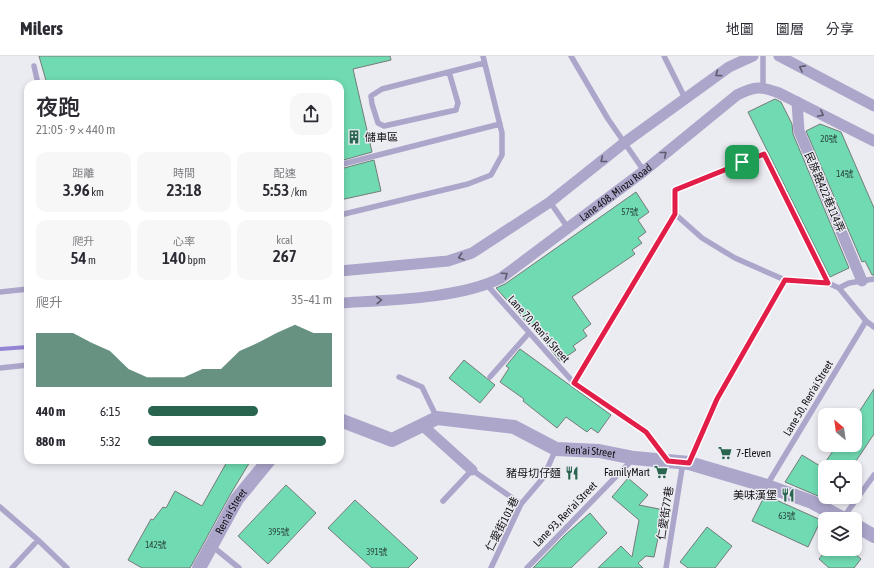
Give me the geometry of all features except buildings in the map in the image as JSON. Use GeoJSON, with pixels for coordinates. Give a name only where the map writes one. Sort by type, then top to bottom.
{"type":"FeatureCollection","features":[{"type":"Feature","properties":{"kind":"street"},"geometry":{"type":"LineString","coordinates":[[344,271],[448,261],[472,253],[550,202],[624,143],[729,66],[753,56]]}},
{"type":"Feature","properties":{"kind":"street"},"geometry":{"type":"LineString","coordinates":[[779,56],[874,106]]}},
{"type":"Feature","properties":{"kind":"street"},"geometry":{"type":"LineString","coordinates":[[763,87],[797,102],[874,141]]}},
{"type":"Feature","properties":{"kind":"street","name":"Lane 408, Minzu Road"},"geometry":{"type":"LineString","coordinates":[[344,303],[423,297],[487,286],[501,278],[644,171],[737,95],[747,90],[763,87]]}},
{"type":"Feature","properties":{"kind":"street","name":"民族路422巷114弄"},"geometry":{"type":"LineString","coordinates":[[797,102],[799,131],[862,280]]}},
{"type":"Feature","properties":{"kind":"street"},"geometry":{"type":"LineString","coordinates":[[344,422],[392,440],[437,418]]}},
{"type":"Feature","properties":{"kind":"street","name":"Ren'ai Street"},"geometry":{"type":"LineString","coordinates":[[437,418],[514,427],[556,449],[599,451],[634,458],[686,462],[766,486],[812,502],[830,512]]}},
{"type":"Feature","properties":{"kind":"street"},"geometry":{"type":"LineString","coordinates":[[422,425],[472,470]]}},
{"type":"Feature","properties":{"kind":"street","name":"Ren'ai Street"},"geometry":{"type":"LineString","coordinates":[[199,568],[237,499],[266,464]]}},
{"type":"Feature","properties":{"kind":"street"},"geometry":{"type":"LineString","coordinates":[[862,529],[874,536]]}},
{"type":"Feature","properties":{"kind":"lane"},"geometry":{"type":"LineString","coordinates":[[344,214],[468,184],[491,174],[502,155],[502,134],[483,56]]}},
{"type":"Feature","properties":{"kind":"lane"},"geometry":{"type":"LineString","coordinates":[[571,56],[624,143],[644,171]]}},
{"type":"Feature","properties":{"kind":"lane"},"geometry":{"type":"LineString","coordinates":[[664,56],[685,98]]}},
{"type":"Feature","properties":{"kind":"lane"},"geometry":{"type":"LineString","coordinates":[[763,56],[763,87]]}},
{"type":"Feature","properties":{"kind":"lane"},"geometry":{"type":"LineString","coordinates":[[449,72],[458,103],[456,110],[384,126],[378,123],[371,96],[382,89],[484,63]]}},
{"type":"Feature","properties":{"kind":"lane"},"geometry":{"type":"LineString","coordinates":[[34,66],[37,80]]}},
{"type":"Feature","properties":{"kind":"lane"},"geometry":{"type":"LineString","coordinates":[[344,164],[500,124]]}},
{"type":"Feature","properties":{"kind":"lane"},"geometry":{"type":"LineString","coordinates":[[574,383],[675,214],[675,190],[764,154],[828,283]]}},
{"type":"Feature","properties":{"kind":"lane"},"geometry":{"type":"LineString","coordinates":[[550,202],[568,228]]}},
{"type":"Feature","properties":{"kind":"lane"},"geometry":{"type":"LineString","coordinates":[[675,214],[702,238],[735,258],[785,280],[828,283],[839,288],[866,321],[874,326]]}},
{"type":"Feature","properties":{"kind":"lane"},"geometry":{"type":"LineString","coordinates":[[839,288],[862,280],[874,279]]}},
{"type":"Feature","properties":{"kind":"lane","name":"仁愛街77巷"},"geometry":{"type":"LineString","coordinates":[[666,568],[686,462],[717,399],[785,280]]}},
{"type":"Feature","properties":{"kind":"lane","name":"Lane 70, Ren'ai Street"},"geometry":{"type":"LineString","coordinates":[[487,286],[574,383],[646,432],[668,461]]}},
{"type":"Feature","properties":{"kind":"lane"},"geometry":{"type":"LineString","coordinates":[[0,292],[24,289]]}},
{"type":"Feature","properties":{"kind":"lane","name":"Lane 50, Ren'ai Street"},"geometry":{"type":"LineString","coordinates":[[766,486],[866,321]]}},
{"type":"Feature","properties":{"kind":"lane"},"geometry":{"type":"LineString","coordinates":[[490,377],[529,333]]}},
{"type":"Feature","properties":{"kind":"lane"},"geometry":{"type":"LineString","coordinates":[[0,368],[24,365]]}},
{"type":"Feature","properties":{"kind":"lane"},"geometry":{"type":"LineString","coordinates":[[399,377],[422,388],[437,418]]}},
{"type":"Feature","properties":{"kind":"lane","name":"仁愛街101巷"},"geometry":{"type":"LineString","coordinates":[[491,568],[521,504],[543,478],[556,449]]}},
{"type":"Feature","properties":{"kind":"lane","name":"Lane 93, Ren'ai Street"},"geometry":{"type":"LineString","coordinates":[[527,568],[634,458]]}},
{"type":"Feature","properties":{"kind":"lane"},"geometry":{"type":"LineString","coordinates":[[443,501],[472,470],[521,504]]}},
{"type":"Feature","properties":{"kind":"lane"},"geometry":{"type":"LineString","coordinates":[[848,512],[874,475]]}},
{"type":"Feature","properties":{"kind":"lane"},"geometry":{"type":"LineString","coordinates":[[0,507],[38,540],[66,568]]}},
{"type":"Feature","properties":{"kind":"lane"},"geometry":{"type":"LineString","coordinates":[[12,568],[38,540]]}},
{"type":"Feature","properties":{"kind":"lane"},"geometry":{"type":"LineString","coordinates":[[212,546],[239,568]]}},
{"type":"Feature","properties":{"kind":"waterway"},"geometry":{"type":"LineString","coordinates":[[0,349],[24,347]]}},
{"type":"Feature","properties":{"kind":"place","name":"儲車區"},"geometry":{"type":"Point","coordinates":[354,137]}},
{"type":"Feature","properties":{"kind":"place","name":"7-Eleven"},"geometry":{"type":"Point","coordinates":[725,453]}},
{"type":"Feature","properties":{"kind":"place","name":"FamilyMart"},"geometry":{"type":"Point","coordinates":[661,472]}},
{"type":"Feature","properties":{"kind":"place","name":"豬母切仔麵"},"geometry":{"type":"Point","coordinates":[572,473]}},
{"type":"Feature","properties":{"kind":"place","name":"美味漢堡"},"geometry":{"type":"Point","coordinates":[788,495]}},
{"type":"Feature","properties":{"kind":"route"},"geometry":{"type":"LineString","coordinates":[[764,154],[828,283],[785,280],[717,399],[689,463],[668,461],[646,432],[574,383],[675,214],[675,190],[742,162],[764,154]]}}]}
